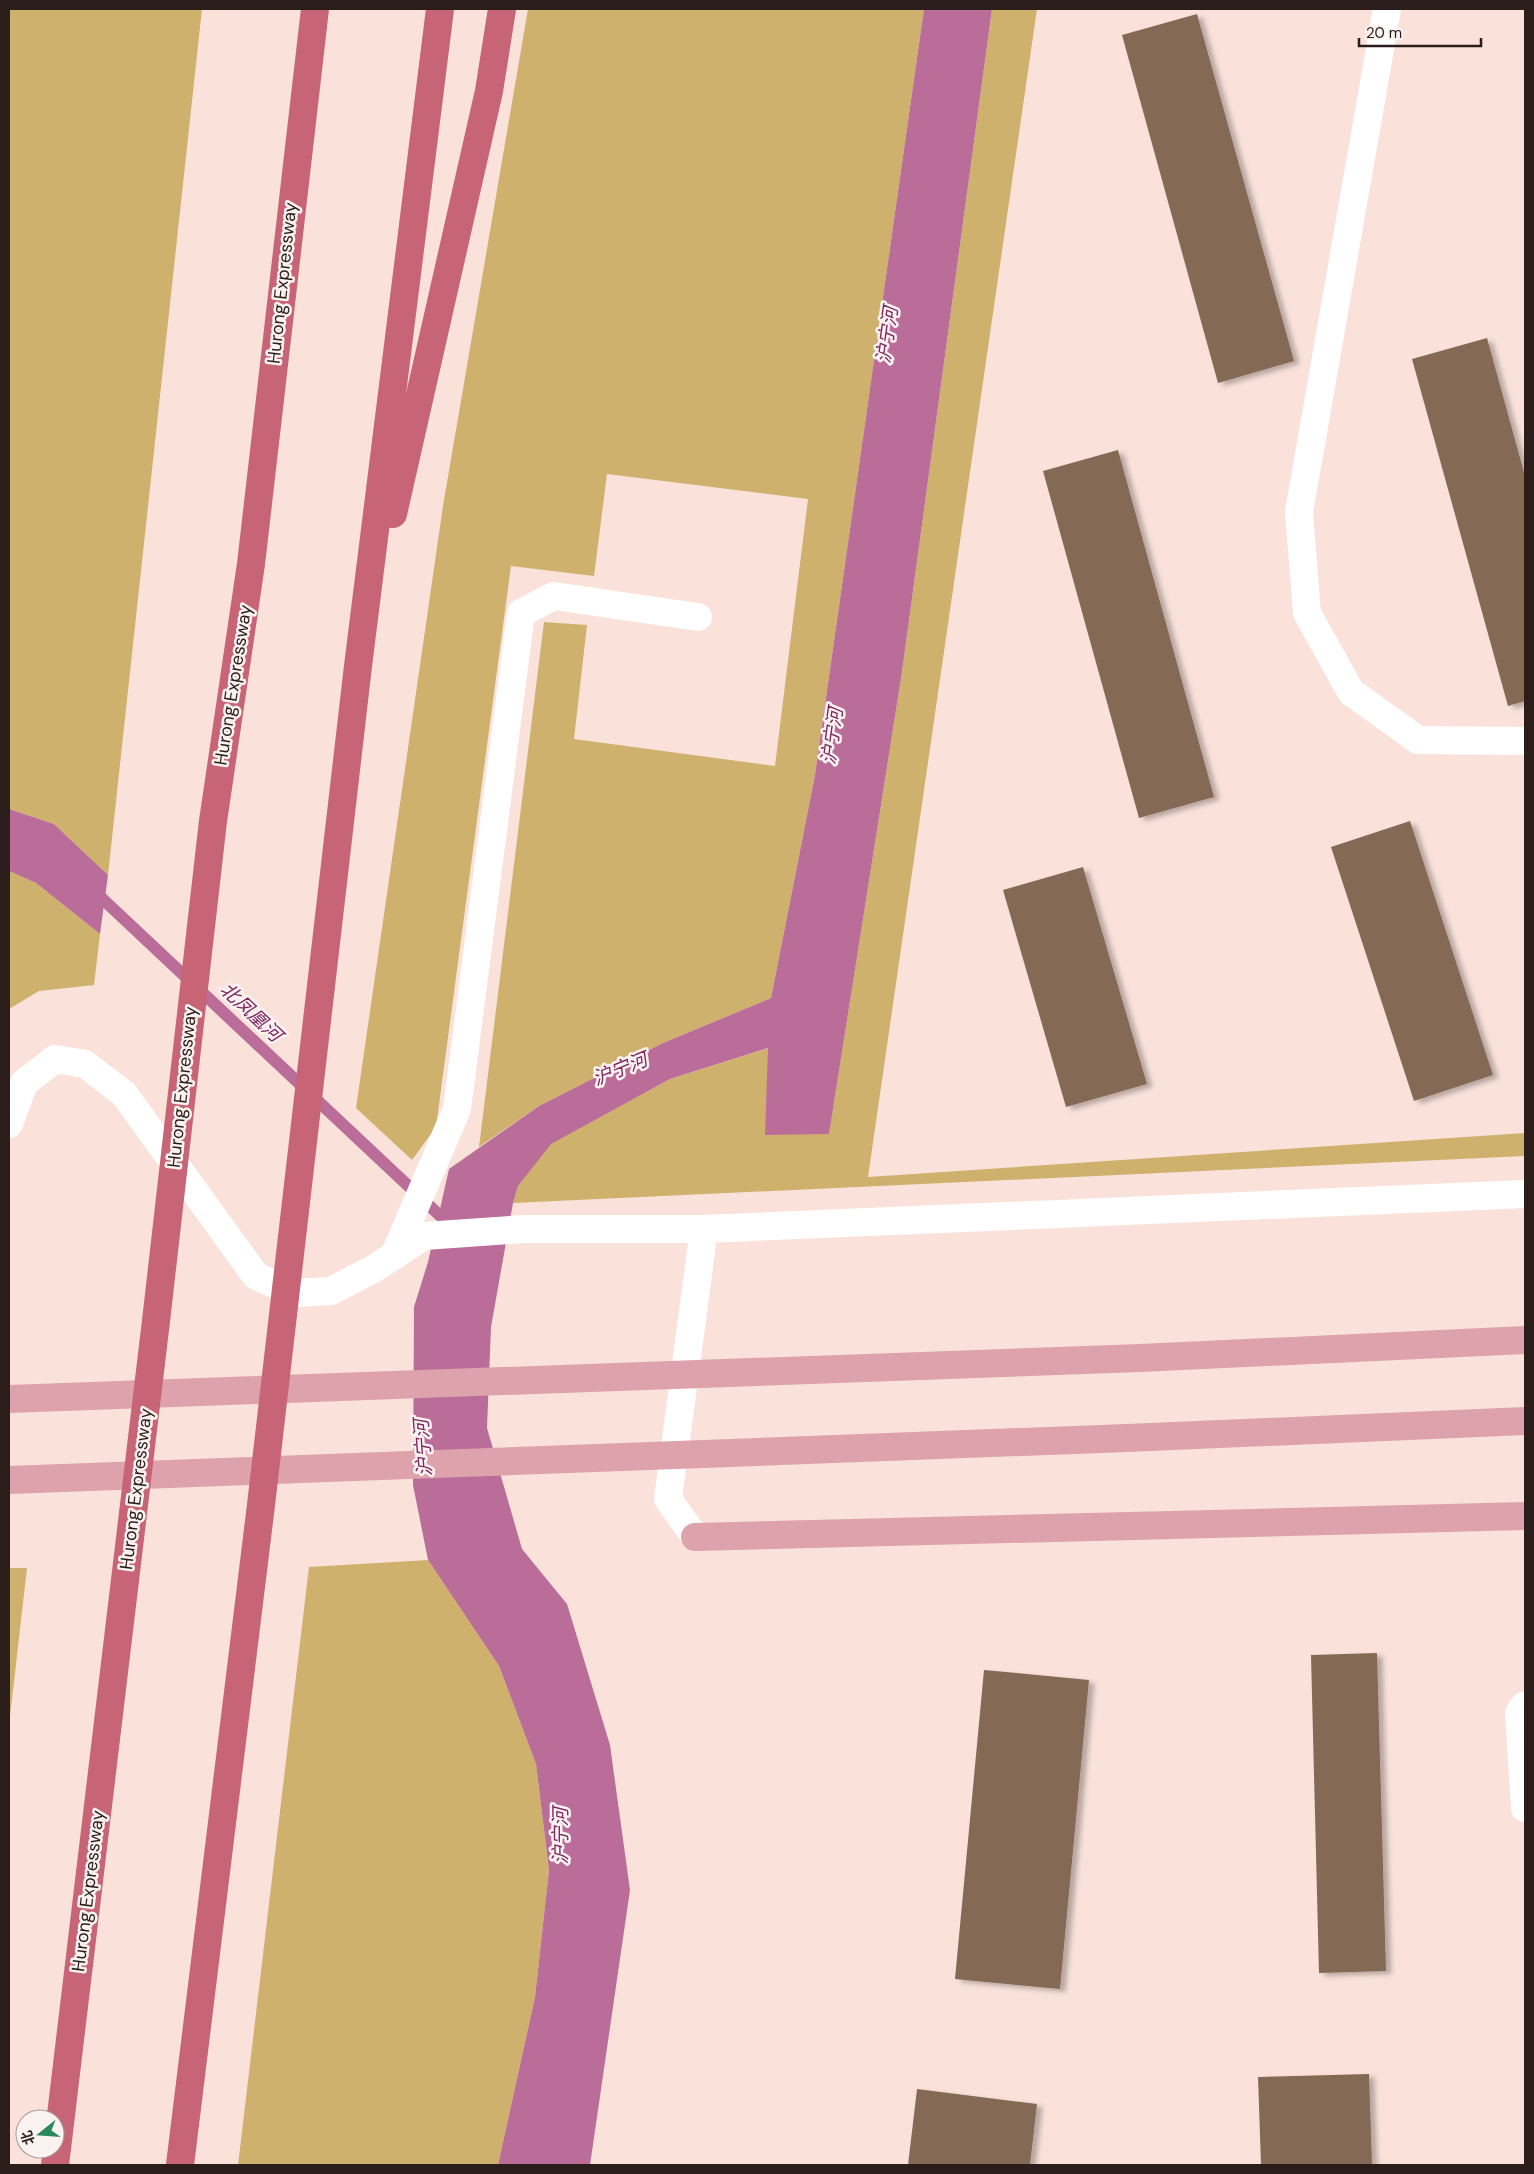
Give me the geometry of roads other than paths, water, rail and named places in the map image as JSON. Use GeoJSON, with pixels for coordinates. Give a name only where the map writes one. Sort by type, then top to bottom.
{"type":"FeatureCollection","features":[{"type":"Feature","properties":{"kind":"highway","name":"Hurong Expressway"},"geometry":{"type":"LineString","coordinates":[[55,2165],[156,1321],[212,821],[251,564],[315,9]]}},
{"type":"Feature","properties":{"kind":"highway"},"geometry":{"type":"LineString","coordinates":[[180,2165],[261,1505],[358,666],[440,9]]}},
{"type":"Feature","properties":{"kind":"highway"},"geometry":{"type":"LineString","coordinates":[[358,666],[489,91],[502,9]]}},
{"type":"Feature","properties":{"kind":"main road"},"geometry":{"type":"LineString","coordinates":[[9,1399],[1140,1358],[1525,1340]]}},
{"type":"Feature","properties":{"kind":"main road"},"geometry":{"type":"LineString","coordinates":[[9,1480],[1127,1438],[1525,1421]]}},
{"type":"Feature","properties":{"kind":"main road"},"geometry":{"type":"LineString","coordinates":[[695,1537],[1525,1516]]}},
{"type":"Feature","properties":{"kind":"street"},"geometry":{"type":"LineString","coordinates":[[1387,9],[1299,512],[1307,613],[1351,692],[1418,740],[1525,741]]}},
{"type":"Feature","properties":{"kind":"street"},"geometry":{"type":"LineString","coordinates":[[9,1124],[24,1083],[55,1059],[86,1064],[124,1094],[256,1276],[294,1293],[331,1291],[376,1268],[394,1256],[416,1230],[431,1170],[457,1109],[521,613],[554,596],[698,617]]}},
{"type":"Feature","properties":{"kind":"street"},"geometry":{"type":"LineString","coordinates":[[416,1230],[704,1229],[1525,1194]]}},
{"type":"Feature","properties":{"kind":"street"},"geometry":{"type":"LineString","coordinates":[[695,1537],[668,1499],[704,1229]]}},
{"type":"Feature","properties":{"kind":"street"},"geometry":{"type":"LineString","coordinates":[[1525,1705],[1519,1713],[1525,1808]]}},
{"type":"Feature","properties":{"kind":"water","name":"沪宁河"},"geometry":{"type":"Polygon","coordinates":[[[924,9],[992,9],[902,672],[829,1134],[765,1135],[768,1048],[670,1079],[551,1144],[518,1186],[513,1203],[491,1327],[487,1428],[522,1549],[567,1604],[610,1745],[630,1890],[590,2165],[498,2165],[535,1997],[549,1870],[536,1764],[499,1666],[428,1560],[413,1485],[414,1307],[428,1262],[449,1169],[539,1106],[663,1043],[771,998],[815,775],[924,9]]]}},
{"type":"Feature","properties":{"kind":"water"},"geometry":{"type":"Polygon","coordinates":[[[9,809],[54,824],[108,875],[100,934],[36,883],[9,871],[9,809]]]}},
{"type":"Feature","properties":{"kind":"waterway","name":"北凤凰河"},"geometry":{"type":"LineString","coordinates":[[92,889],[451,1226]]}}]}
